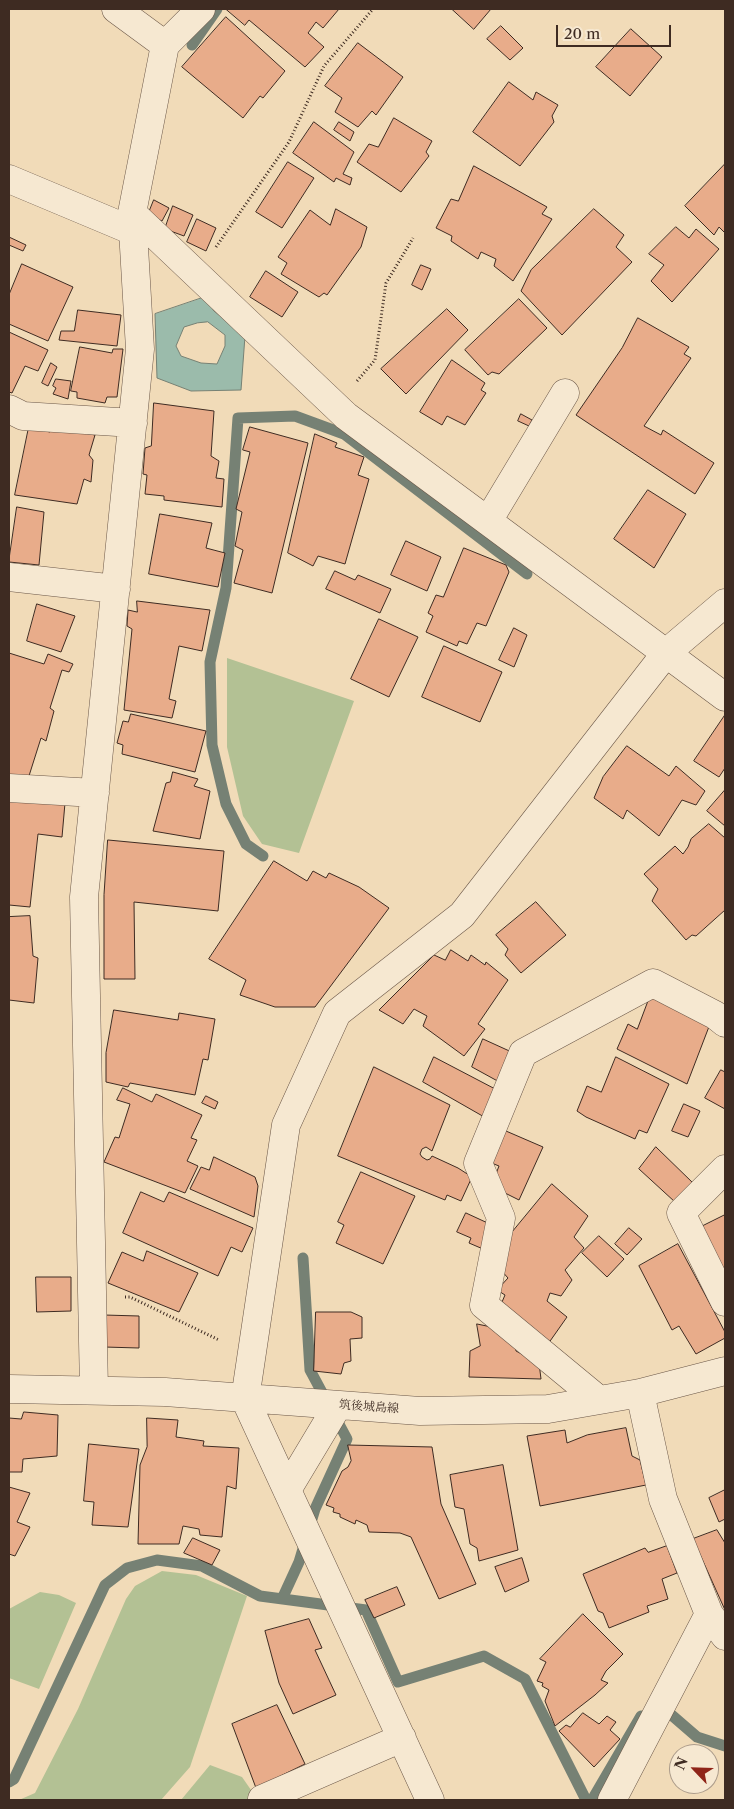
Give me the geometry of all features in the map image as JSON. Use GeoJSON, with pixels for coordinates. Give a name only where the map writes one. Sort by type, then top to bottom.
{"type":"FeatureCollection","features":[{"type":"Feature","properties":{"kind":"street"},"geometry":{"type":"LineString","coordinates":[[116,9],[165,45]]}},
{"type":"Feature","properties":{"kind":"street"},"geometry":{"type":"LineString","coordinates":[[94,1390],[84,898],[140,350],[132,222],[165,45],[201,9]]}},
{"type":"Feature","properties":{"kind":"street"},"geometry":{"type":"LineString","coordinates":[[9,179],[132,222],[197,274],[346,416],[725,697]]}},
{"type":"Feature","properties":{"kind":"street"},"geometry":{"type":"LineString","coordinates":[[488,521],[565,393]]}},
{"type":"Feature","properties":{"kind":"street"},"geometry":{"type":"LineString","coordinates":[[9,409],[23,416],[133,423]]}},
{"type":"Feature","properties":{"kind":"street"},"geometry":{"type":"LineString","coordinates":[[9,577],[116,588]]}},
{"type":"Feature","properties":{"kind":"street"},"geometry":{"type":"LineString","coordinates":[[430,1800],[245,1399],[286,1125],[337,1013],[462,915],[666,653],[725,603]]}},
{"type":"Feature","properties":{"kind":"street"},"geometry":{"type":"LineString","coordinates":[[9,788],[95,793]]}},
{"type":"Feature","properties":{"kind":"street"},"geometry":{"type":"LineString","coordinates":[[598,1400],[484,1305],[500,1218],[478,1164],[523,1054],[653,983],[715,1015],[725,1023]]}},
{"type":"Feature","properties":{"kind":"street"},"geometry":{"type":"LineString","coordinates":[[725,1169],[681,1213],[725,1302]]}},
{"type":"Feature","properties":{"kind":"street","name":"筑後城島線"},"geometry":{"type":"LineString","coordinates":[[9,1389],[165,1392],[420,1410],[548,1409],[640,1392],[725,1371]]}},
{"type":"Feature","properties":{"kind":"street"},"geometry":{"type":"LineString","coordinates":[[640,1392],[663,1498],[709,1614],[725,1636]]}},
{"type":"Feature","properties":{"kind":"street"},"geometry":{"type":"LineString","coordinates":[[287,1490],[338,1405]]}},
{"type":"Feature","properties":{"kind":"street"},"geometry":{"type":"LineString","coordinates":[[612,1800],[709,1614]]}},
{"type":"Feature","properties":{"kind":"street"},"geometry":{"type":"LineString","coordinates":[[262,1799],[402,1738]]}},
{"type":"Feature","properties":{"kind":"path"},"geometry":{"type":"LineString","coordinates":[[197,274],[290,142],[324,66],[373,9]]}},
{"type":"Feature","properties":{"kind":"path"},"geometry":{"type":"LineString","coordinates":[[335,406],[375,360],[386,283],[413,238]]}},
{"type":"Feature","properties":{"kind":"path"},"geometry":{"type":"LineString","coordinates":[[92,1293],[130,1297],[251,1356]]}},
{"type":"Feature","properties":{"kind":"green space"},"geometry":{"type":"Polygon","coordinates":[[[227,658],[354,701],[299,853],[262,844],[243,816],[227,747],[227,658]]]}},
{"type":"Feature","properties":{"kind":"green space"},"geometry":{"type":"Polygon","coordinates":[[[162,1571],[196,1575],[247,1596],[190,1767],[161,1800],[19,1800],[35,1793],[78,1709],[126,1599],[135,1586],[162,1571]]]}},
{"type":"Feature","properties":{"kind":"green space"},"geometry":{"type":"Polygon","coordinates":[[[40,1592],[59,1595],[76,1603],[39,1689],[9,1678],[9,1609],[40,1592]]]}},
{"type":"Feature","properties":{"kind":"green space"},"geometry":{"type":"Polygon","coordinates":[[[210,1765],[242,1777],[258,1800],[181,1800],[210,1765]]]}},
{"type":"Feature","properties":{"kind":"shaded area"},"geometry":{"type":"Polygon","coordinates":[[[205,297],[214,311],[245,336],[241,390],[191,391],[157,378],[155,314],[205,297]],[[208,322],[197,323],[184,327],[176,346],[181,356],[201,363],[217,364],[225,346],[225,335],[208,322]]]}},
{"type":"Feature","properties":{"kind":"building"},"geometry":{"type":"Polygon","coordinates":[[[226,9],[339,9],[323,28],[316,22],[308,33],[324,47],[305,67],[249,20],[245,25],[226,9]]]}},
{"type":"Feature","properties":{"kind":"building"},"geometry":{"type":"Polygon","coordinates":[[[452,9],[491,9],[474,29],[452,9]]]}},
{"type":"Feature","properties":{"kind":"building"},"geometry":{"type":"Polygon","coordinates":[[[226,17],[285,71],[263,98],[260,96],[243,118],[182,67],[226,17]]]}},
{"type":"Feature","properties":{"kind":"building"},"geometry":{"type":"Polygon","coordinates":[[[501,26],[523,48],[510,60],[487,39],[501,26]]]}},
{"type":"Feature","properties":{"kind":"building"},"geometry":{"type":"Polygon","coordinates":[[[631,29],[662,57],[630,96],[596,67],[631,29]]]}},
{"type":"Feature","properties":{"kind":"building"},"geometry":{"type":"Polygon","coordinates":[[[358,43],[403,77],[376,115],[372,111],[358,127],[335,112],[342,98],[325,86],[358,43]]]}},
{"type":"Feature","properties":{"kind":"building"},"geometry":{"type":"Polygon","coordinates":[[[509,82],[533,100],[536,92],[558,105],[552,116],[554,122],[520,166],[473,132],[509,82]]]}},
{"type":"Feature","properties":{"kind":"building"},"geometry":{"type":"Polygon","coordinates":[[[394,118],[432,141],[426,152],[429,156],[401,192],[357,162],[369,144],[378,147],[394,118]]]}},
{"type":"Feature","properties":{"kind":"building"},"geometry":{"type":"Polygon","coordinates":[[[314,122],[354,152],[343,174],[352,178],[350,185],[336,178],[334,182],[293,153],[314,122]]]}},
{"type":"Feature","properties":{"kind":"building"},"geometry":{"type":"Polygon","coordinates":[[[339,122],[354,132],[350,141],[334,130],[339,122]]]}},
{"type":"Feature","properties":{"kind":"building"},"geometry":{"type":"Polygon","coordinates":[[[288,162],[314,178],[282,228],[256,212],[288,162]]]}},
{"type":"Feature","properties":{"kind":"building"},"geometry":{"type":"Polygon","coordinates":[[[725,164],[725,233],[719,227],[714,235],[685,206],[725,164]]]}},
{"type":"Feature","properties":{"kind":"building"},"geometry":{"type":"Polygon","coordinates":[[[474,166],[547,207],[542,214],[552,219],[513,281],[494,266],[496,259],[481,252],[478,259],[451,241],[452,236],[436,228],[451,199],[458,201],[474,166]]]}},
{"type":"Feature","properties":{"kind":"building"},"geometry":{"type":"Polygon","coordinates":[[[154,200],[169,208],[162,221],[148,215],[154,200]]]}},
{"type":"Feature","properties":{"kind":"building"},"geometry":{"type":"Polygon","coordinates":[[[173,206],[193,215],[184,236],[165,229],[173,206]]]}},
{"type":"Feature","properties":{"kind":"building"},"geometry":{"type":"Polygon","coordinates":[[[336,209],[367,227],[361,247],[327,295],[324,293],[319,297],[281,274],[287,263],[278,257],[310,210],[330,225],[336,209]]]}},
{"type":"Feature","properties":{"kind":"building"},"geometry":{"type":"Polygon","coordinates":[[[594,209],[624,235],[616,247],[632,262],[562,335],[521,291],[531,270],[594,209]]]}},
{"type":"Feature","properties":{"kind":"building"},"geometry":{"type":"Polygon","coordinates":[[[197,219],[216,228],[206,251],[187,242],[197,219]]]}},
{"type":"Feature","properties":{"kind":"building"},"geometry":{"type":"Polygon","coordinates":[[[676,227],[689,238],[696,229],[719,249],[672,302],[651,281],[664,265],[649,254],[676,227]]]}},
{"type":"Feature","properties":{"kind":"building"},"geometry":{"type":"Polygon","coordinates":[[[9,237],[26,245],[23,251],[9,245],[9,237]]]}},
{"type":"Feature","properties":{"kind":"building"},"geometry":{"type":"Polygon","coordinates":[[[22,264],[73,287],[48,341],[9,324],[9,295],[22,264]]]}},
{"type":"Feature","properties":{"kind":"building"},"geometry":{"type":"Polygon","coordinates":[[[421,265],[431,269],[422,290],[412,285],[421,265]]]}},
{"type":"Feature","properties":{"kind":"building"},"geometry":{"type":"Polygon","coordinates":[[[266,271],[298,292],[282,317],[250,297],[266,271]]]}},
{"type":"Feature","properties":{"kind":"building"},"geometry":{"type":"Polygon","coordinates":[[[519,299],[547,328],[499,374],[492,372],[488,375],[465,350],[519,299]]]}},
{"type":"Feature","properties":{"kind":"building"},"geometry":{"type":"Polygon","coordinates":[[[447,309],[468,330],[406,394],[381,369],[447,309]]]}},
{"type":"Feature","properties":{"kind":"building"},"geometry":{"type":"Polygon","coordinates":[[[78,310],[121,315],[117,346],[59,340],[61,331],[74,331],[78,310]]]}},
{"type":"Feature","properties":{"kind":"building"},"geometry":{"type":"Polygon","coordinates":[[[638,318],[689,347],[684,354],[691,358],[644,426],[661,435],[663,430],[714,463],[695,494],[576,415],[622,348],[638,318]]]}},
{"type":"Feature","properties":{"kind":"building"},"geometry":{"type":"Polygon","coordinates":[[[9,332],[48,350],[38,371],[25,366],[12,393],[9,392],[9,332]]]}},
{"type":"Feature","properties":{"kind":"building"},"geometry":{"type":"Polygon","coordinates":[[[80,347],[112,353],[113,349],[123,349],[117,397],[107,397],[105,403],[77,398],[77,392],[71,391],[80,347]]]}},
{"type":"Feature","properties":{"kind":"building"},"geometry":{"type":"Polygon","coordinates":[[[452,360],[485,383],[481,390],[486,393],[465,425],[447,416],[442,425],[420,412],[452,360]]]}},
{"type":"Feature","properties":{"kind":"building"},"geometry":{"type":"Polygon","coordinates":[[[51,363],[57,367],[48,386],[42,383],[51,363]]]}},
{"type":"Feature","properties":{"kind":"building"},"geometry":{"type":"Polygon","coordinates":[[[56,379],[71,381],[68,399],[53,394],[56,388],[53,386],[56,379]]]}},
{"type":"Feature","properties":{"kind":"building"},"geometry":{"type":"Polygon","coordinates":[[[154,403],[214,411],[211,456],[219,461],[216,478],[224,479],[222,507],[164,500],[164,496],[145,494],[147,475],[143,474],[145,448],[151,446],[154,403]]]}},
{"type":"Feature","properties":{"kind":"building"},"geometry":{"type":"Polygon","coordinates":[[[521,414],[532,420],[529,426],[518,421],[521,414]]]}},
{"type":"Feature","properties":{"kind":"building"},"geometry":{"type":"Polygon","coordinates":[[[29,427],[50,432],[51,427],[95,435],[89,455],[93,460],[91,482],[84,479],[77,504],[15,495],[29,427]]]}},
{"type":"Feature","properties":{"kind":"building"},"geometry":{"type":"Polygon","coordinates":[[[250,427],[308,443],[272,593],[234,583],[243,550],[235,546],[242,512],[236,509],[250,452],[243,450],[250,427]]]}},
{"type":"Feature","properties":{"kind":"building"},"geometry":{"type":"Polygon","coordinates":[[[315,434],[337,443],[335,447],[364,457],[358,475],[369,479],[345,564],[318,556],[313,566],[288,553],[315,434]]]}},
{"type":"Feature","properties":{"kind":"building"},"geometry":{"type":"Polygon","coordinates":[[[648,490],[686,514],[654,568],[614,539],[648,490]]]}},
{"type":"Feature","properties":{"kind":"building"},"geometry":{"type":"Polygon","coordinates":[[[17,507],[44,512],[39,565],[9,562],[17,507]]]}},
{"type":"Feature","properties":{"kind":"building"},"geometry":{"type":"Polygon","coordinates":[[[160,514],[212,523],[206,548],[225,553],[218,587],[149,574],[160,514]]]}},
{"type":"Feature","properties":{"kind":"building"},"geometry":{"type":"Polygon","coordinates":[[[406,541],[441,557],[427,591],[391,575],[406,541]]]}},
{"type":"Feature","properties":{"kind":"building"},"geometry":{"type":"Polygon","coordinates":[[[464,548],[506,565],[509,572],[486,626],[477,623],[467,644],[459,641],[457,646],[426,632],[433,616],[428,613],[436,595],[443,597],[464,548]]]}},
{"type":"Feature","properties":{"kind":"building"},"geometry":{"type":"Polygon","coordinates":[[[335,571],[355,580],[358,575],[391,589],[380,613],[326,589],[335,571]]]}},
{"type":"Feature","properties":{"kind":"building"},"geometry":{"type":"Polygon","coordinates":[[[137,601],[210,610],[202,651],[179,646],[169,699],[176,701],[172,718],[124,710],[132,629],[127,626],[128,610],[137,612],[137,601]]]}},
{"type":"Feature","properties":{"kind":"building"},"geometry":{"type":"Polygon","coordinates":[[[37,604],[75,616],[61,652],[27,641],[37,604]]]}},
{"type":"Feature","properties":{"kind":"building"},"geometry":{"type":"Polygon","coordinates":[[[379,619],[418,637],[389,697],[351,679],[379,619]]]}},
{"type":"Feature","properties":{"kind":"building"},"geometry":{"type":"Polygon","coordinates":[[[514,628],[527,635],[514,667],[499,660],[514,628]]]}},
{"type":"Feature","properties":{"kind":"building"},"geometry":{"type":"Polygon","coordinates":[[[444,646],[502,672],[480,722],[422,697],[444,646]]]}},
{"type":"Feature","properties":{"kind":"building"},"geometry":{"type":"Polygon","coordinates":[[[9,653],[44,664],[48,654],[73,664],[69,672],[62,670],[50,708],[54,711],[46,741],[41,738],[28,779],[9,775],[9,653]]]}},
{"type":"Feature","properties":{"kind":"building"},"geometry":{"type":"Polygon","coordinates":[[[131,714],[206,731],[195,772],[122,754],[123,745],[117,743],[123,721],[128,722],[131,714]]]}},
{"type":"Feature","properties":{"kind":"building"},"geometry":{"type":"Polygon","coordinates":[[[725,715],[725,768],[719,777],[694,761],[725,715]]]}},
{"type":"Feature","properties":{"kind":"building"},"geometry":{"type":"Polygon","coordinates":[[[627,746],[669,776],[676,766],[705,791],[696,805],[682,800],[659,836],[627,810],[623,819],[594,798],[603,777],[627,746]]]}},
{"type":"Feature","properties":{"kind":"building"},"geometry":{"type":"Polygon","coordinates":[[[173,772],[198,779],[194,786],[210,791],[200,839],[153,831],[166,783],[170,782],[173,772]]]}},
{"type":"Feature","properties":{"kind":"building"},"geometry":{"type":"Polygon","coordinates":[[[725,790],[725,826],[707,811],[725,790]]]}},
{"type":"Feature","properties":{"kind":"building"},"geometry":{"type":"Polygon","coordinates":[[[9,799],[65,803],[62,837],[38,834],[30,907],[9,905],[9,799]]]}},
{"type":"Feature","properties":{"kind":"building"},"geometry":{"type":"Polygon","coordinates":[[[709,824],[725,838],[725,910],[696,936],[692,935],[686,940],[652,901],[658,889],[644,874],[675,846],[683,854],[691,839],[709,824]]]}},
{"type":"Feature","properties":{"kind":"building"},"geometry":{"type":"Polygon","coordinates":[[[108,840],[224,851],[218,911],[134,902],[135,979],[104,979],[104,895],[108,840]]]}},
{"type":"Feature","properties":{"kind":"building"},"geometry":{"type":"Polygon","coordinates":[[[274,861],[307,881],[313,871],[326,878],[329,873],[359,887],[389,908],[315,1007],[275,1007],[240,995],[246,980],[209,959],[274,861]]]}},
{"type":"Feature","properties":{"kind":"building"},"geometry":{"type":"Polygon","coordinates":[[[536,902],[566,935],[521,973],[505,955],[508,949],[496,935],[536,902]]]}},
{"type":"Feature","properties":{"kind":"building"},"geometry":{"type":"Polygon","coordinates":[[[30,916],[33,956],[38,958],[34,1003],[9,1000],[9,917],[30,916]]]}},
{"type":"Feature","properties":{"kind":"building"},"geometry":{"type":"Polygon","coordinates":[[[451,950],[468,961],[471,955],[485,965],[486,962],[508,980],[478,1024],[485,1029],[464,1056],[423,1026],[427,1016],[414,1009],[403,1024],[379,1010],[434,955],[445,960],[451,950]]]}},
{"type":"Feature","properties":{"kind":"building"},"geometry":{"type":"Polygon","coordinates":[[[651,994],[710,1024],[687,1084],[617,1049],[628,1024],[637,1029],[651,994]]]}},
{"type":"Feature","properties":{"kind":"building"},"geometry":{"type":"Polygon","coordinates":[[[114,1010],[178,1020],[179,1013],[215,1019],[208,1060],[203,1059],[195,1095],[130,1083],[128,1087],[106,1082],[106,1053],[114,1010]]]}},
{"type":"Feature","properties":{"kind":"building"},"geometry":{"type":"Polygon","coordinates":[[[483,1039],[516,1054],[503,1084],[472,1067],[483,1039]]]}},
{"type":"Feature","properties":{"kind":"building"},"geometry":{"type":"Polygon","coordinates":[[[434,1057],[499,1091],[486,1118],[423,1082],[434,1057]]]}},
{"type":"Feature","properties":{"kind":"building"},"geometry":{"type":"Polygon","coordinates":[[[616,1057],[669,1084],[647,1133],[639,1130],[635,1139],[577,1111],[587,1086],[601,1092],[616,1057]]]}},
{"type":"Feature","properties":{"kind":"building"},"geometry":{"type":"Polygon","coordinates":[[[374,1067],[450,1105],[432,1151],[426,1147],[422,1149],[420,1154],[427,1160],[432,1156],[472,1177],[461,1201],[447,1195],[445,1200],[338,1156],[374,1067]]]}},
{"type":"Feature","properties":{"kind":"building"},"geometry":{"type":"Polygon","coordinates":[[[721,1070],[725,1072],[725,1109],[705,1098],[721,1070]]]}},
{"type":"Feature","properties":{"kind":"building"},"geometry":{"type":"Polygon","coordinates":[[[123,1088],[152,1102],[156,1094],[202,1115],[191,1138],[197,1140],[187,1161],[198,1166],[185,1193],[104,1162],[115,1137],[119,1138],[130,1104],[117,1100],[123,1088]]]}},
{"type":"Feature","properties":{"kind":"building"},"geometry":{"type":"Polygon","coordinates":[[[206,1096],[218,1102],[215,1109],[202,1103],[206,1096]]]}},
{"type":"Feature","properties":{"kind":"building"},"geometry":{"type":"Polygon","coordinates":[[[684,1104],[700,1111],[688,1137],[672,1131],[684,1104]]]}},
{"type":"Feature","properties":{"kind":"building"},"geometry":{"type":"Polygon","coordinates":[[[499,1128],[543,1147],[519,1200],[499,1190],[494,1179],[499,1166],[484,1160],[499,1128]]]}},
{"type":"Feature","properties":{"kind":"building"},"geometry":{"type":"Polygon","coordinates":[[[656,1147],[693,1183],[675,1202],[639,1169],[656,1147]]]}},
{"type":"Feature","properties":{"kind":"building"},"geometry":{"type":"Polygon","coordinates":[[[214,1157],[255,1177],[258,1186],[254,1217],[190,1189],[201,1167],[209,1170],[214,1157]]]}},
{"type":"Feature","properties":{"kind":"building"},"geometry":{"type":"Polygon","coordinates":[[[361,1172],[415,1196],[383,1264],[336,1243],[344,1225],[338,1222],[361,1172]]]}},
{"type":"Feature","properties":{"kind":"building"},"geometry":{"type":"Polygon","coordinates":[[[552,1184],[588,1216],[574,1237],[584,1248],[565,1270],[572,1280],[561,1296],[550,1293],[547,1301],[567,1317],[548,1344],[502,1302],[505,1295],[497,1290],[508,1278],[500,1269],[504,1242],[552,1184]]]}},
{"type":"Feature","properties":{"kind":"building"},"geometry":{"type":"Polygon","coordinates":[[[141,1192],[164,1202],[169,1192],[253,1228],[242,1252],[231,1247],[218,1276],[123,1233],[141,1192]]]}},
{"type":"Feature","properties":{"kind":"building"},"geometry":{"type":"Polygon","coordinates":[[[466,1213],[492,1225],[483,1249],[469,1243],[471,1238],[457,1232],[466,1213]]]}},
{"type":"Feature","properties":{"kind":"building"},"geometry":{"type":"Polygon","coordinates":[[[725,1215],[725,1280],[699,1228],[725,1215]]]}},
{"type":"Feature","properties":{"kind":"building"},"geometry":{"type":"Polygon","coordinates":[[[629,1228],[642,1239],[627,1255],[615,1244],[629,1228]]]}},
{"type":"Feature","properties":{"kind":"building"},"geometry":{"type":"Polygon","coordinates":[[[599,1236],[624,1259],[607,1277],[582,1253],[599,1236]]]}},
{"type":"Feature","properties":{"kind":"building"},"geometry":{"type":"Polygon","coordinates":[[[678,1244],[725,1332],[725,1338],[696,1354],[679,1326],[672,1330],[639,1266],[678,1244]]]}},
{"type":"Feature","properties":{"kind":"building"},"geometry":{"type":"Polygon","coordinates":[[[147,1251],[198,1273],[179,1312],[108,1283],[122,1252],[143,1261],[147,1251]]]}},
{"type":"Feature","properties":{"kind":"building"},"geometry":{"type":"Polygon","coordinates":[[[36,1277],[71,1277],[71,1311],[37,1312],[36,1277]]]}},
{"type":"Feature","properties":{"kind":"building"},"geometry":{"type":"Polygon","coordinates":[[[316,1312],[351,1312],[362,1317],[362,1338],[350,1339],[351,1361],[344,1363],[341,1374],[314,1371],[316,1312]]]}},
{"type":"Feature","properties":{"kind":"building"},"geometry":{"type":"Polygon","coordinates":[[[104,1315],[139,1316],[139,1348],[104,1347],[104,1315]]]}},
{"type":"Feature","properties":{"kind":"building"},"geometry":{"type":"Polygon","coordinates":[[[477,1324],[501,1329],[514,1340],[516,1351],[539,1363],[541,1379],[469,1377],[470,1351],[480,1346],[477,1324]]]}},
{"type":"Feature","properties":{"kind":"building"},"geometry":{"type":"Polygon","coordinates":[[[24,1412],[58,1415],[57,1456],[23,1459],[22,1472],[9,1472],[9,1418],[21,1419],[24,1412]]]}},
{"type":"Feature","properties":{"kind":"building"},"geometry":{"type":"Polygon","coordinates":[[[147,1418],[178,1420],[176,1437],[204,1441],[203,1446],[239,1448],[236,1489],[227,1486],[222,1537],[200,1535],[199,1529],[183,1526],[179,1544],[138,1544],[140,1465],[147,1447],[147,1418]]]}},
{"type":"Feature","properties":{"kind":"building"},"geometry":{"type":"Polygon","coordinates":[[[626,1428],[632,1456],[640,1460],[646,1485],[540,1506],[527,1436],[565,1430],[567,1443],[587,1435],[626,1428]]]}},
{"type":"Feature","properties":{"kind":"building"},"geometry":{"type":"Polygon","coordinates":[[[89,1444],[139,1449],[128,1527],[92,1525],[94,1502],[84,1501],[89,1444]]]}},
{"type":"Feature","properties":{"kind":"building"},"geometry":{"type":"Polygon","coordinates":[[[348,1445],[432,1447],[441,1504],[476,1584],[439,1599],[411,1537],[400,1533],[369,1532],[367,1525],[356,1520],[355,1524],[340,1517],[340,1514],[333,1512],[334,1508],[326,1505],[342,1471],[348,1467],[351,1461],[348,1445]]]}},
{"type":"Feature","properties":{"kind":"building"},"geometry":{"type":"Polygon","coordinates":[[[503,1465],[518,1550],[479,1561],[477,1548],[470,1544],[464,1509],[455,1507],[450,1475],[503,1465]]]}},
{"type":"Feature","properties":{"kind":"building"},"geometry":{"type":"Polygon","coordinates":[[[9,1487],[30,1493],[17,1522],[30,1527],[15,1556],[9,1554],[9,1487]]]}},
{"type":"Feature","properties":{"kind":"building"},"geometry":{"type":"Polygon","coordinates":[[[725,1490],[725,1519],[719,1522],[709,1498],[725,1490]]]}},
{"type":"Feature","properties":{"kind":"building"},"geometry":{"type":"Polygon","coordinates":[[[717,1530],[725,1543],[725,1610],[693,1539],[717,1530]]]}},
{"type":"Feature","properties":{"kind":"building"},"geometry":{"type":"Polygon","coordinates":[[[193,1538],[220,1550],[212,1565],[184,1553],[193,1538]]]}},
{"type":"Feature","properties":{"kind":"building"},"geometry":{"type":"Polygon","coordinates":[[[667,1546],[677,1573],[662,1579],[668,1599],[647,1606],[649,1612],[609,1628],[603,1613],[598,1611],[583,1574],[645,1548],[648,1552],[667,1546]]]}},
{"type":"Feature","properties":{"kind":"building"},"geometry":{"type":"Polygon","coordinates":[[[522,1558],[529,1581],[505,1592],[495,1567],[522,1558]]]}},
{"type":"Feature","properties":{"kind":"building"},"geometry":{"type":"Polygon","coordinates":[[[397,1587],[405,1605],[374,1618],[365,1600],[397,1587]]]}},
{"type":"Feature","properties":{"kind":"building"},"geometry":{"type":"Polygon","coordinates":[[[583,1614],[623,1654],[606,1671],[601,1680],[608,1683],[555,1726],[545,1701],[549,1690],[542,1686],[543,1683],[537,1681],[546,1662],[540,1659],[583,1614]]]}},
{"type":"Feature","properties":{"kind":"building"},"geometry":{"type":"Polygon","coordinates":[[[309,1619],[322,1648],[315,1650],[336,1695],[293,1714],[279,1683],[265,1631],[309,1619]]]}},
{"type":"Feature","properties":{"kind":"building"},"geometry":{"type":"Polygon","coordinates":[[[277,1705],[305,1764],[256,1788],[232,1724],[277,1705]]]}},
{"type":"Feature","properties":{"kind":"building"},"geometry":{"type":"Polygon","coordinates":[[[583,1713],[599,1724],[607,1716],[616,1722],[610,1730],[620,1739],[594,1767],[559,1731],[566,1725],[570,1727],[583,1713]]]}},
{"type":"Feature","properties":{"kind":"waterway"},"geometry":{"type":"LineString","coordinates":[[192,45],[217,9]]}},
{"type":"Feature","properties":{"kind":"waterway"},"geometry":{"type":"LineString","coordinates":[[263,856],[246,844],[226,804],[212,745],[210,662],[226,588],[238,418],[295,416],[344,434],[527,574]]}},
{"type":"Feature","properties":{"kind":"waterway"},"geometry":{"type":"LineString","coordinates":[[282,1599],[299,1562],[315,1509],[347,1439],[310,1370],[303,1258]]}},
{"type":"Feature","properties":{"kind":"waterway"},"geometry":{"type":"LineString","coordinates":[[9,1782],[14,1779],[105,1585],[127,1568],[157,1560],[202,1566],[260,1596],[366,1610],[398,1682],[484,1656],[525,1679],[586,1800]]}},
{"type":"Feature","properties":{"kind":"waterway"},"geometry":{"type":"LineString","coordinates":[[660,1705],[697,1737],[725,1746]]}},
{"type":"Feature","properties":{"kind":"waterway"},"geometry":{"type":"LineString","coordinates":[[592,1800],[641,1716]]}}]}
